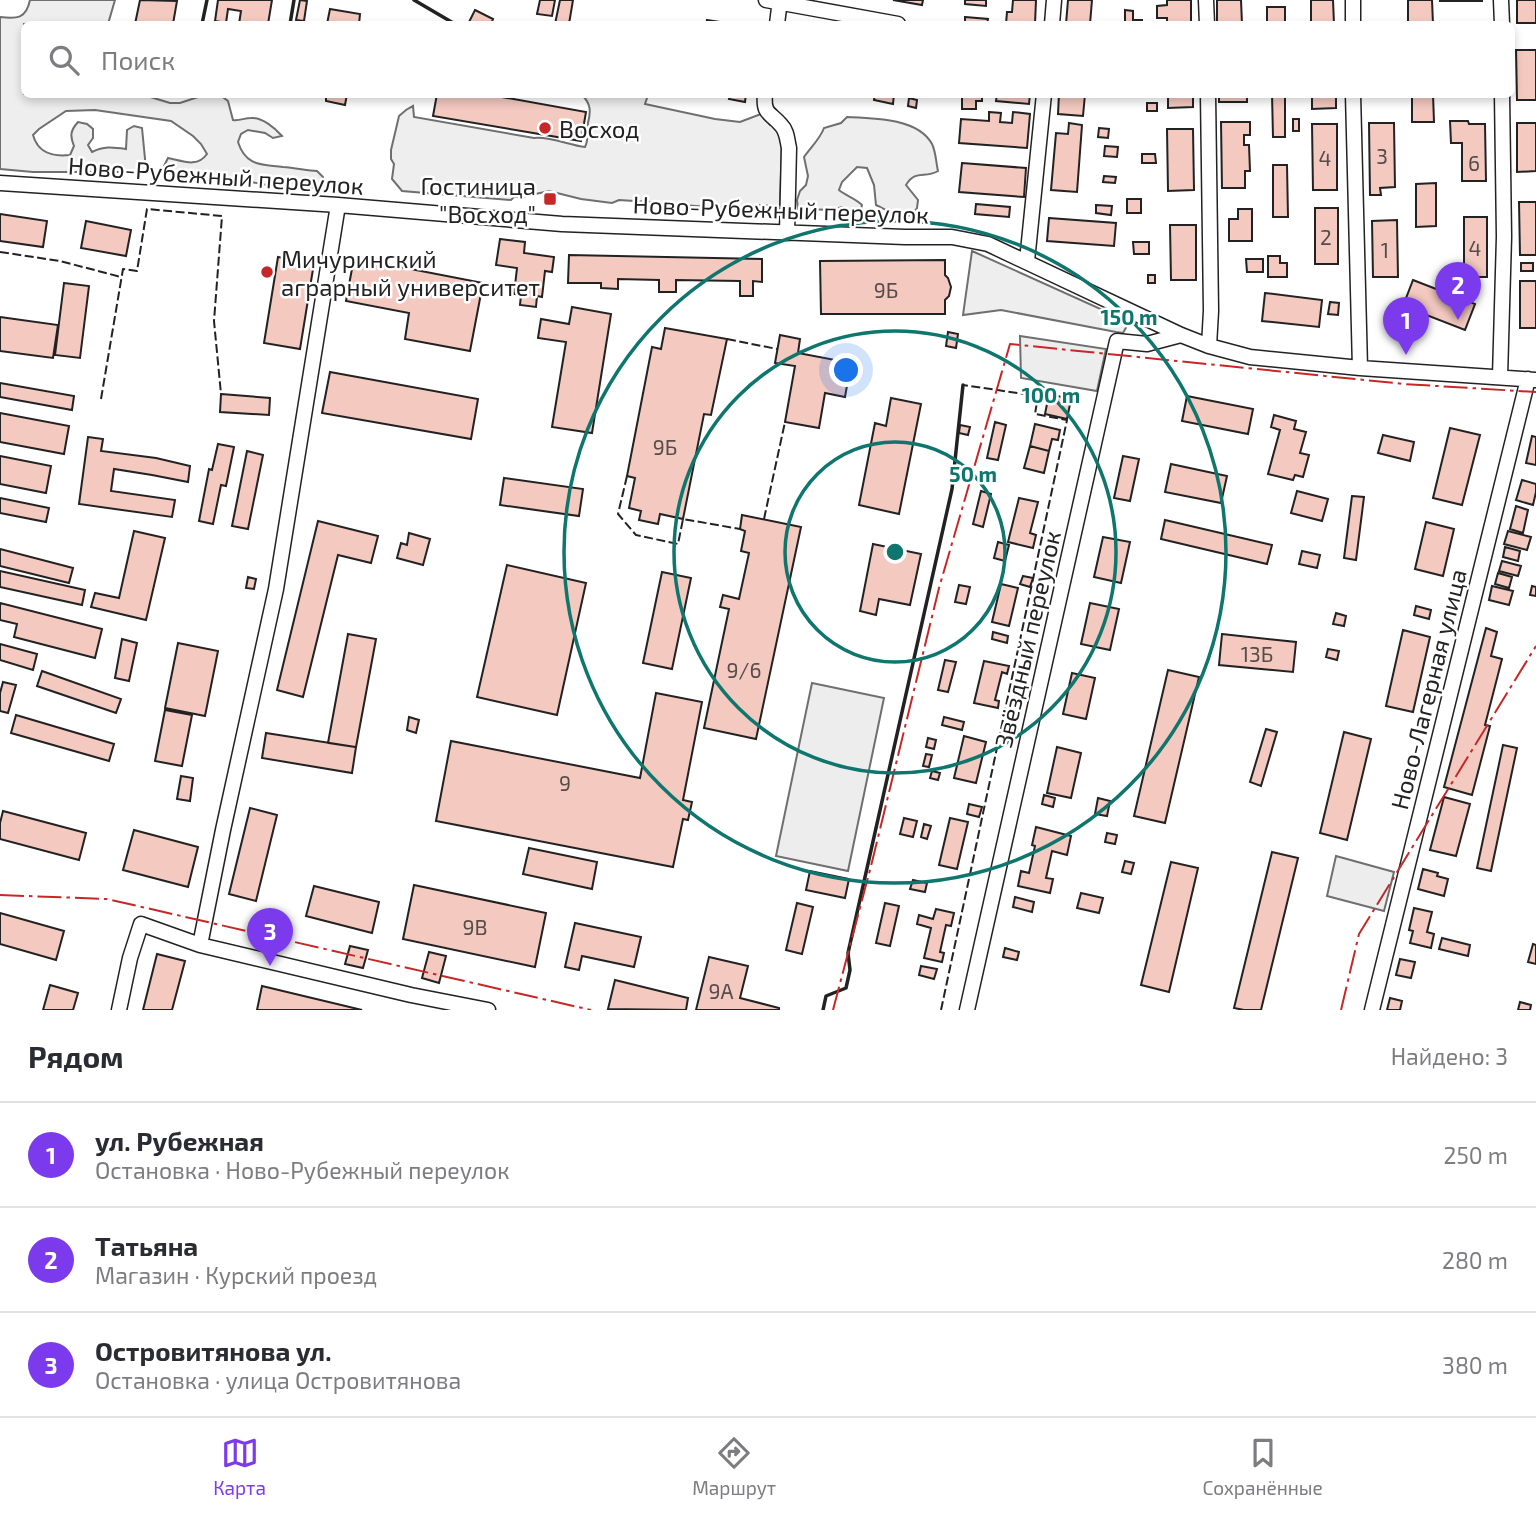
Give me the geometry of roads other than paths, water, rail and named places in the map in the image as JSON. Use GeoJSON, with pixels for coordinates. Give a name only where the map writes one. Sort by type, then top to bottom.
{"type":"FeatureCollection","features":[{"type":"Feature","properties":{"kind":"street"},"geometry":{"type":"LineString","coordinates":[[1052,21],[1054,0]]}},
{"type":"Feature","properties":{"kind":"street"},"geometry":{"type":"LineString","coordinates":[[1206,0],[1207,21]]}},
{"type":"Feature","properties":{"kind":"street"},"geometry":{"type":"LineString","coordinates":[[1353,0],[1353,21]]}},
{"type":"Feature","properties":{"kind":"street"},"geometry":{"type":"LineString","coordinates":[[1501,0],[1502,21]]}},
{"type":"Feature","properties":{"kind":"street"},"geometry":{"type":"LineString","coordinates":[[777,21],[775,1],[882,21]]}},
{"type":"Feature","properties":{"kind":"street"},"geometry":{"type":"LineString","coordinates":[[765,98],[766,112],[782,125],[787,135],[787,233]]}},
{"type":"Feature","properties":{"kind":"street"},"geometry":{"type":"LineString","coordinates":[[1027,261],[1044,98]]}},
{"type":"Feature","properties":{"kind":"street"},"geometry":{"type":"LineString","coordinates":[[1208,98],[1211,311],[1209,346]]}},
{"type":"Feature","properties":{"kind":"street"},"geometry":{"type":"LineString","coordinates":[[1353,98],[1360,368]]}},
{"type":"Feature","properties":{"kind":"street"},"geometry":{"type":"LineString","coordinates":[[1500,377],[1504,237],[1502,98]]}},
{"type":"Feature","properties":{"kind":"street","name":"Ново-Рубежный переулок"},"geometry":{"type":"LineString","coordinates":[[0,183],[338,205],[562,224],[952,237],[988,244],[1181,335],[1250,357],[1532,380]]}},
{"type":"Feature","properties":{"kind":"street"},"geometry":{"type":"LineString","coordinates":[[200,945],[276,589],[338,205]]}},
{"type":"Feature","properties":{"kind":"street","name":"Звёздный переулок"},"geometry":{"type":"LineString","coordinates":[[967,1010],[1117,341],[1147,344],[1181,335]]}},
{"type":"Feature","properties":{"kind":"street","name":"Ново-Лагерная улица"},"geometry":{"type":"LineString","coordinates":[[1373,1010],[1532,380]]}},
{"type":"Feature","properties":{"kind":"street"},"geometry":{"type":"LineString","coordinates":[[119,1010],[130,958],[141,924],[200,945],[411,995],[488,1010]]}},
{"type":"Feature","properties":{"kind":"place","name":"Восход"},"geometry":{"type":"Point","coordinates":[545,128]}},
{"type":"Feature","properties":{"kind":"place","name":"Гостиница \"Восход\""},"geometry":{"type":"Point","coordinates":[550,199]}},
{"type":"Feature","properties":{"kind":"place","name":"Мичуринский аграрный университет"},"geometry":{"type":"Point","coordinates":[267,272]}},
{"type":"Feature","properties":{"kind":"place","name":"Татьяна"},"geometry":{"type":"Point","coordinates":[1458,320]}},
{"type":"Feature","properties":{"kind":"place","name":"ул. Рубежная"},"geometry":{"type":"Point","coordinates":[1406,355]}},
{"type":"Feature","properties":{"kind":"place","name":"Островитянова ул."},"geometry":{"type":"Point","coordinates":[270,966]}}]}
